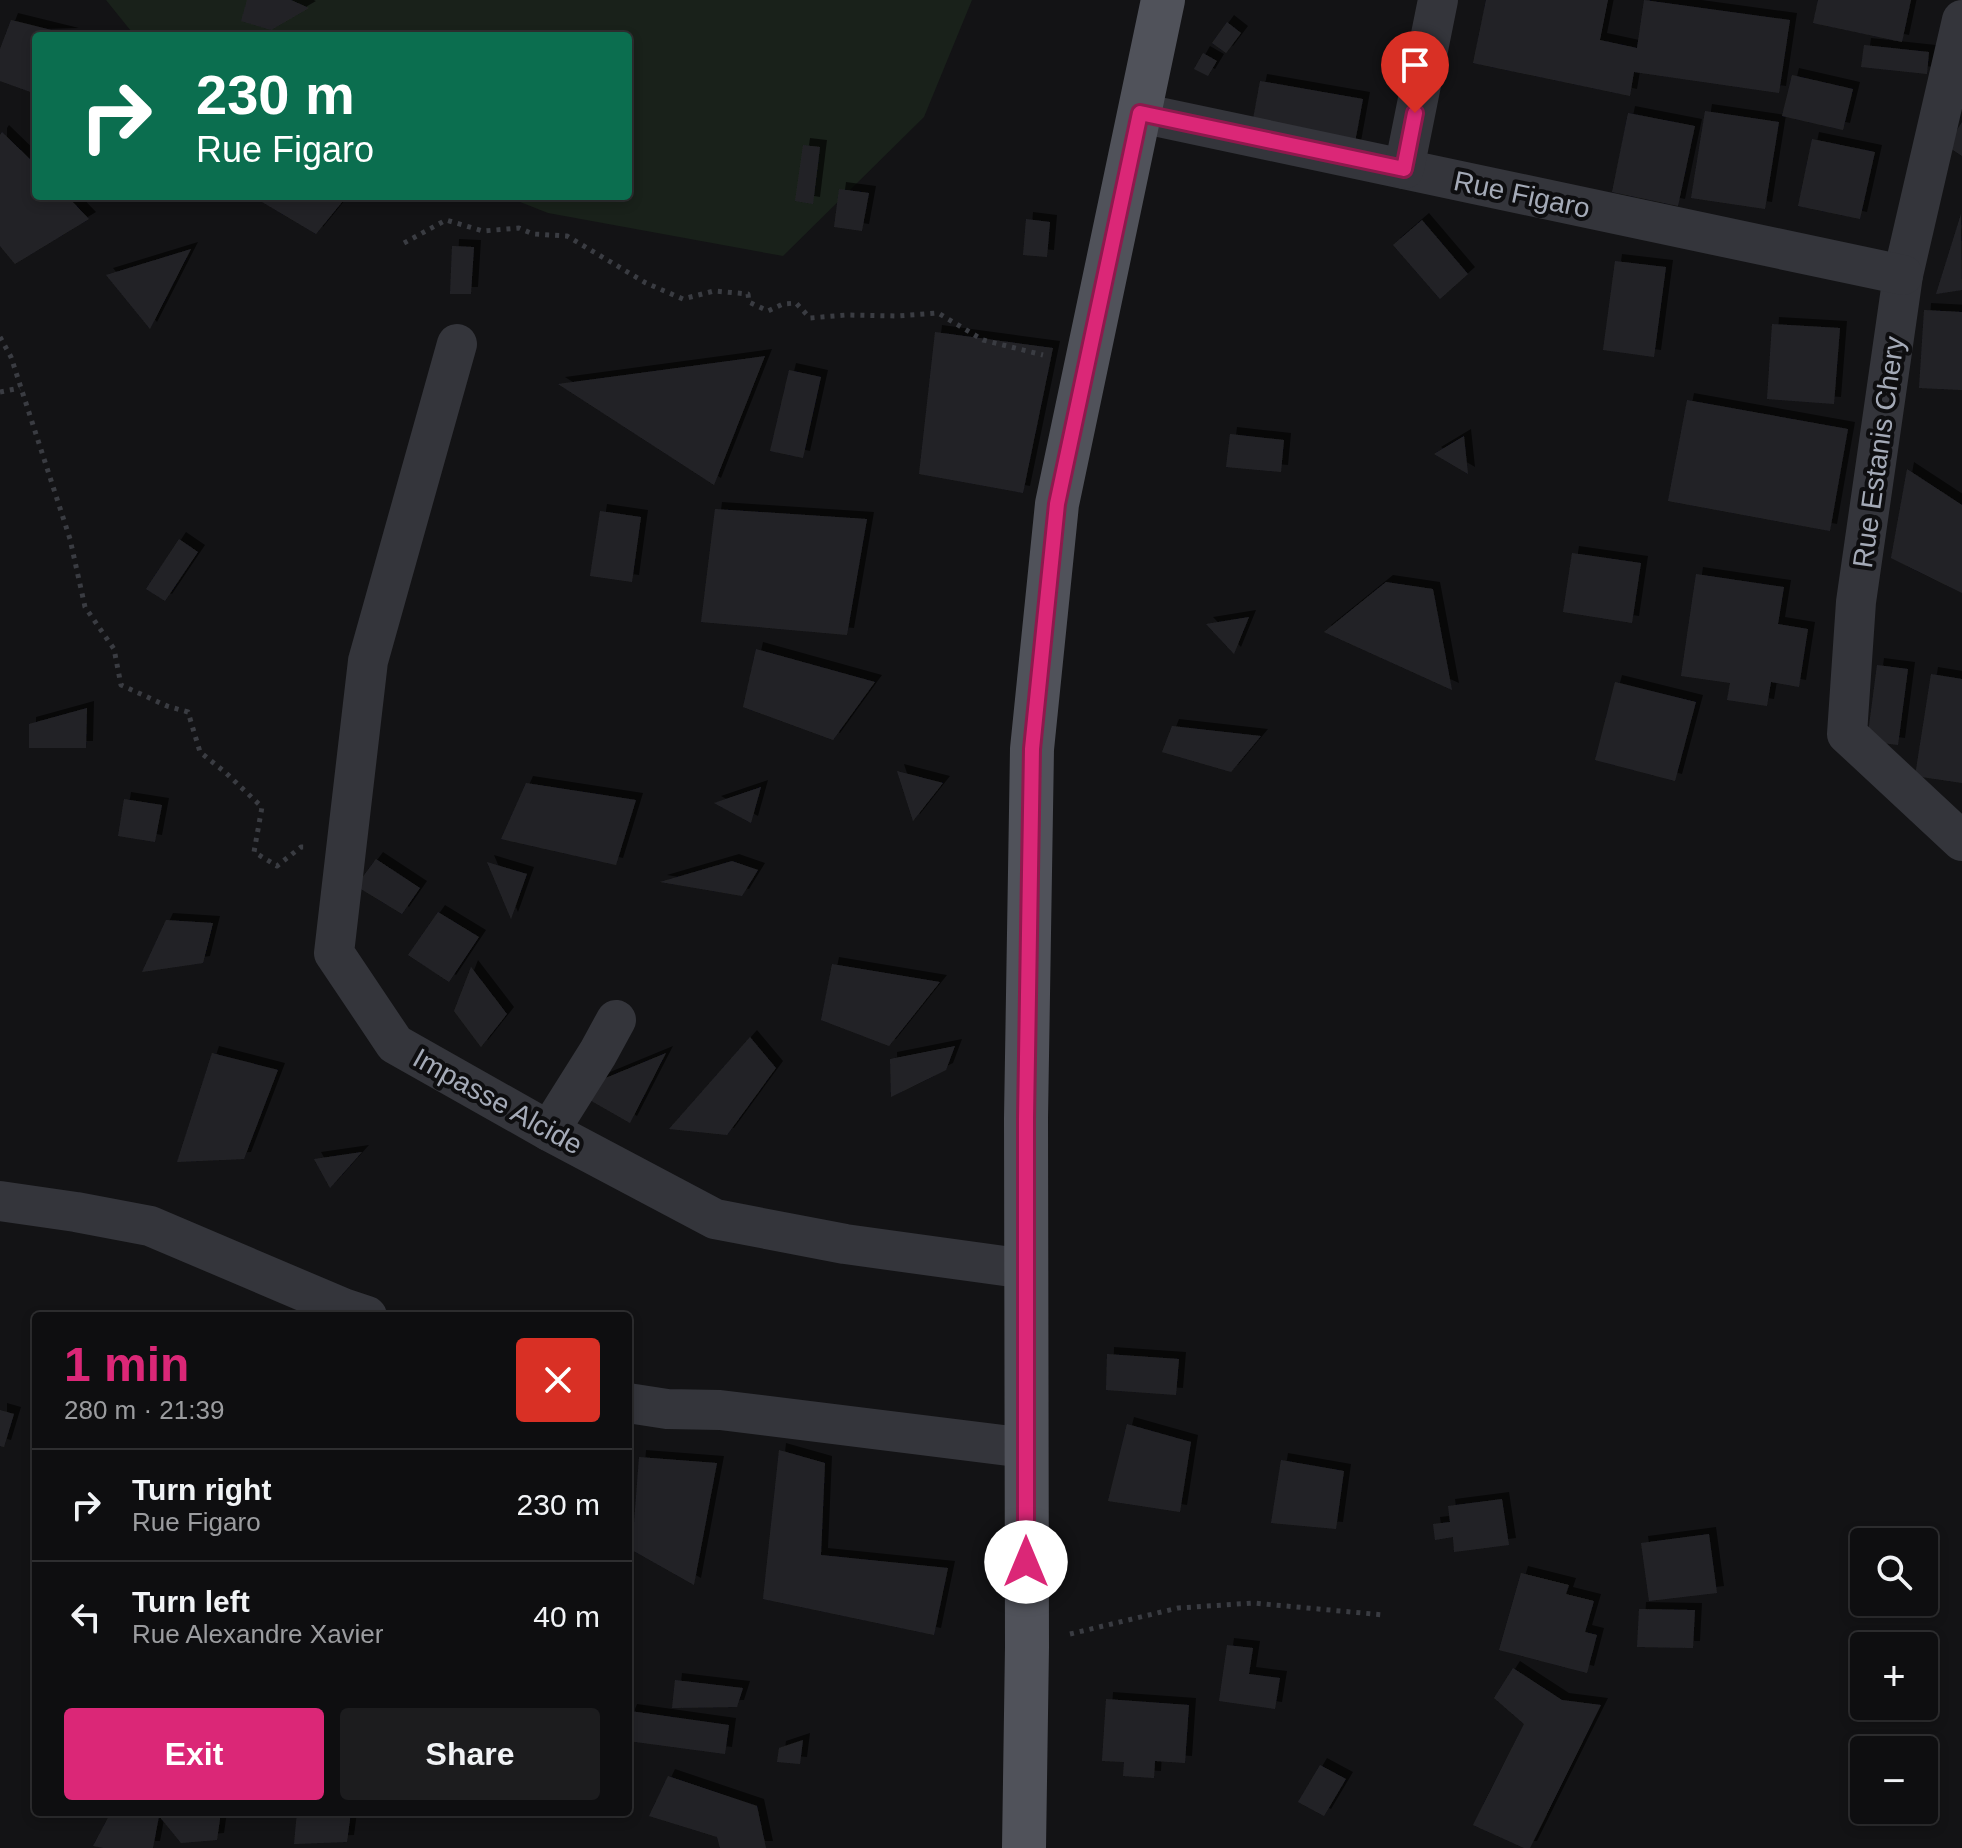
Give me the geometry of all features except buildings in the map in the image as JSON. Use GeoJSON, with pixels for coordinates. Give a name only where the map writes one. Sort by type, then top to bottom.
{"type":"FeatureCollection","features":[{"type":"Feature","properties":{"kind":"main road"},"geometry":{"type":"LineString","coordinates":[[1024,1848],[1032,749],[1057,504],[1163,0]]}},
{"type":"Feature","properties":{"kind":"street"},"geometry":{"type":"LineString","coordinates":[[1404,169],[1438,0]]}},
{"type":"Feature","properties":{"kind":"street","name":"Rue Estanis Chery"},"geometry":{"type":"LineString","coordinates":[[1962,20],[1903,275],[1856,602],[1847,734],[1962,841]]}},
{"type":"Feature","properties":{"kind":"street","name":"Rue Figaro"},"geometry":{"type":"LineString","coordinates":[[1140,113],[1903,275]]}},
{"type":"Feature","properties":{"kind":"street","name":"Impasse Alcide"},"geometry":{"type":"LineString","coordinates":[[457,344],[368,661],[334,953],[395,1044],[549,1131],[715,1219],[845,1244],[1026,1269]]}},
{"type":"Feature","properties":{"kind":"street"},"geometry":{"type":"LineString","coordinates":[[549,1131],[616,1020]]}},
{"type":"Feature","properties":{"kind":"street"},"geometry":{"type":"LineString","coordinates":[[0,1201],[150,1226],[355,1312]]}},
{"type":"Feature","properties":{"kind":"street"},"geometry":{"type":"LineString","coordinates":[[632,1404],[667,1409],[720,1410],[1026,1448]]}},
{"type":"Feature","properties":{"kind":"path"},"geometry":{"type":"LineString","coordinates":[[404,243],[446,220],[483,231],[519,228],[533,234],[567,236],[646,283],[683,299],[714,291],[748,294],[749,302],[768,311],[783,304],[796,303],[810,318],[938,313],[983,340],[1087,366]]}},
{"type":"Feature","properties":{"kind":"path"},"geometry":{"type":"LineString","coordinates":[[0,337],[11,357],[70,539],[85,607],[114,649],[121,685],[188,712],[200,752],[262,807],[254,852],[277,866],[301,847],[346,857]]}},
{"type":"Feature","properties":{"kind":"path"},"geometry":{"type":"LineString","coordinates":[[0,392],[20,388]]}},
{"type":"Feature","properties":{"kind":"path"},"geometry":{"type":"LineString","coordinates":[[1027,1647],[1178,1608],[1253,1603],[1384,1615]]}},
{"type":"Feature","properties":{"kind":"shaded area"},"geometry":{"type":"Polygon","coordinates":[[[106,0],[972,0],[924,117],[783,256],[548,213],[515,200],[632,200],[632,32],[132,32],[106,0]]]}},
{"type":"Feature","properties":{"kind":"route"},"geometry":{"type":"LineString","coordinates":[[1026,1562],[1026,1118],[1032,749],[1057,504],[1140,113],[1404,169],[1415,113]]}}]}
